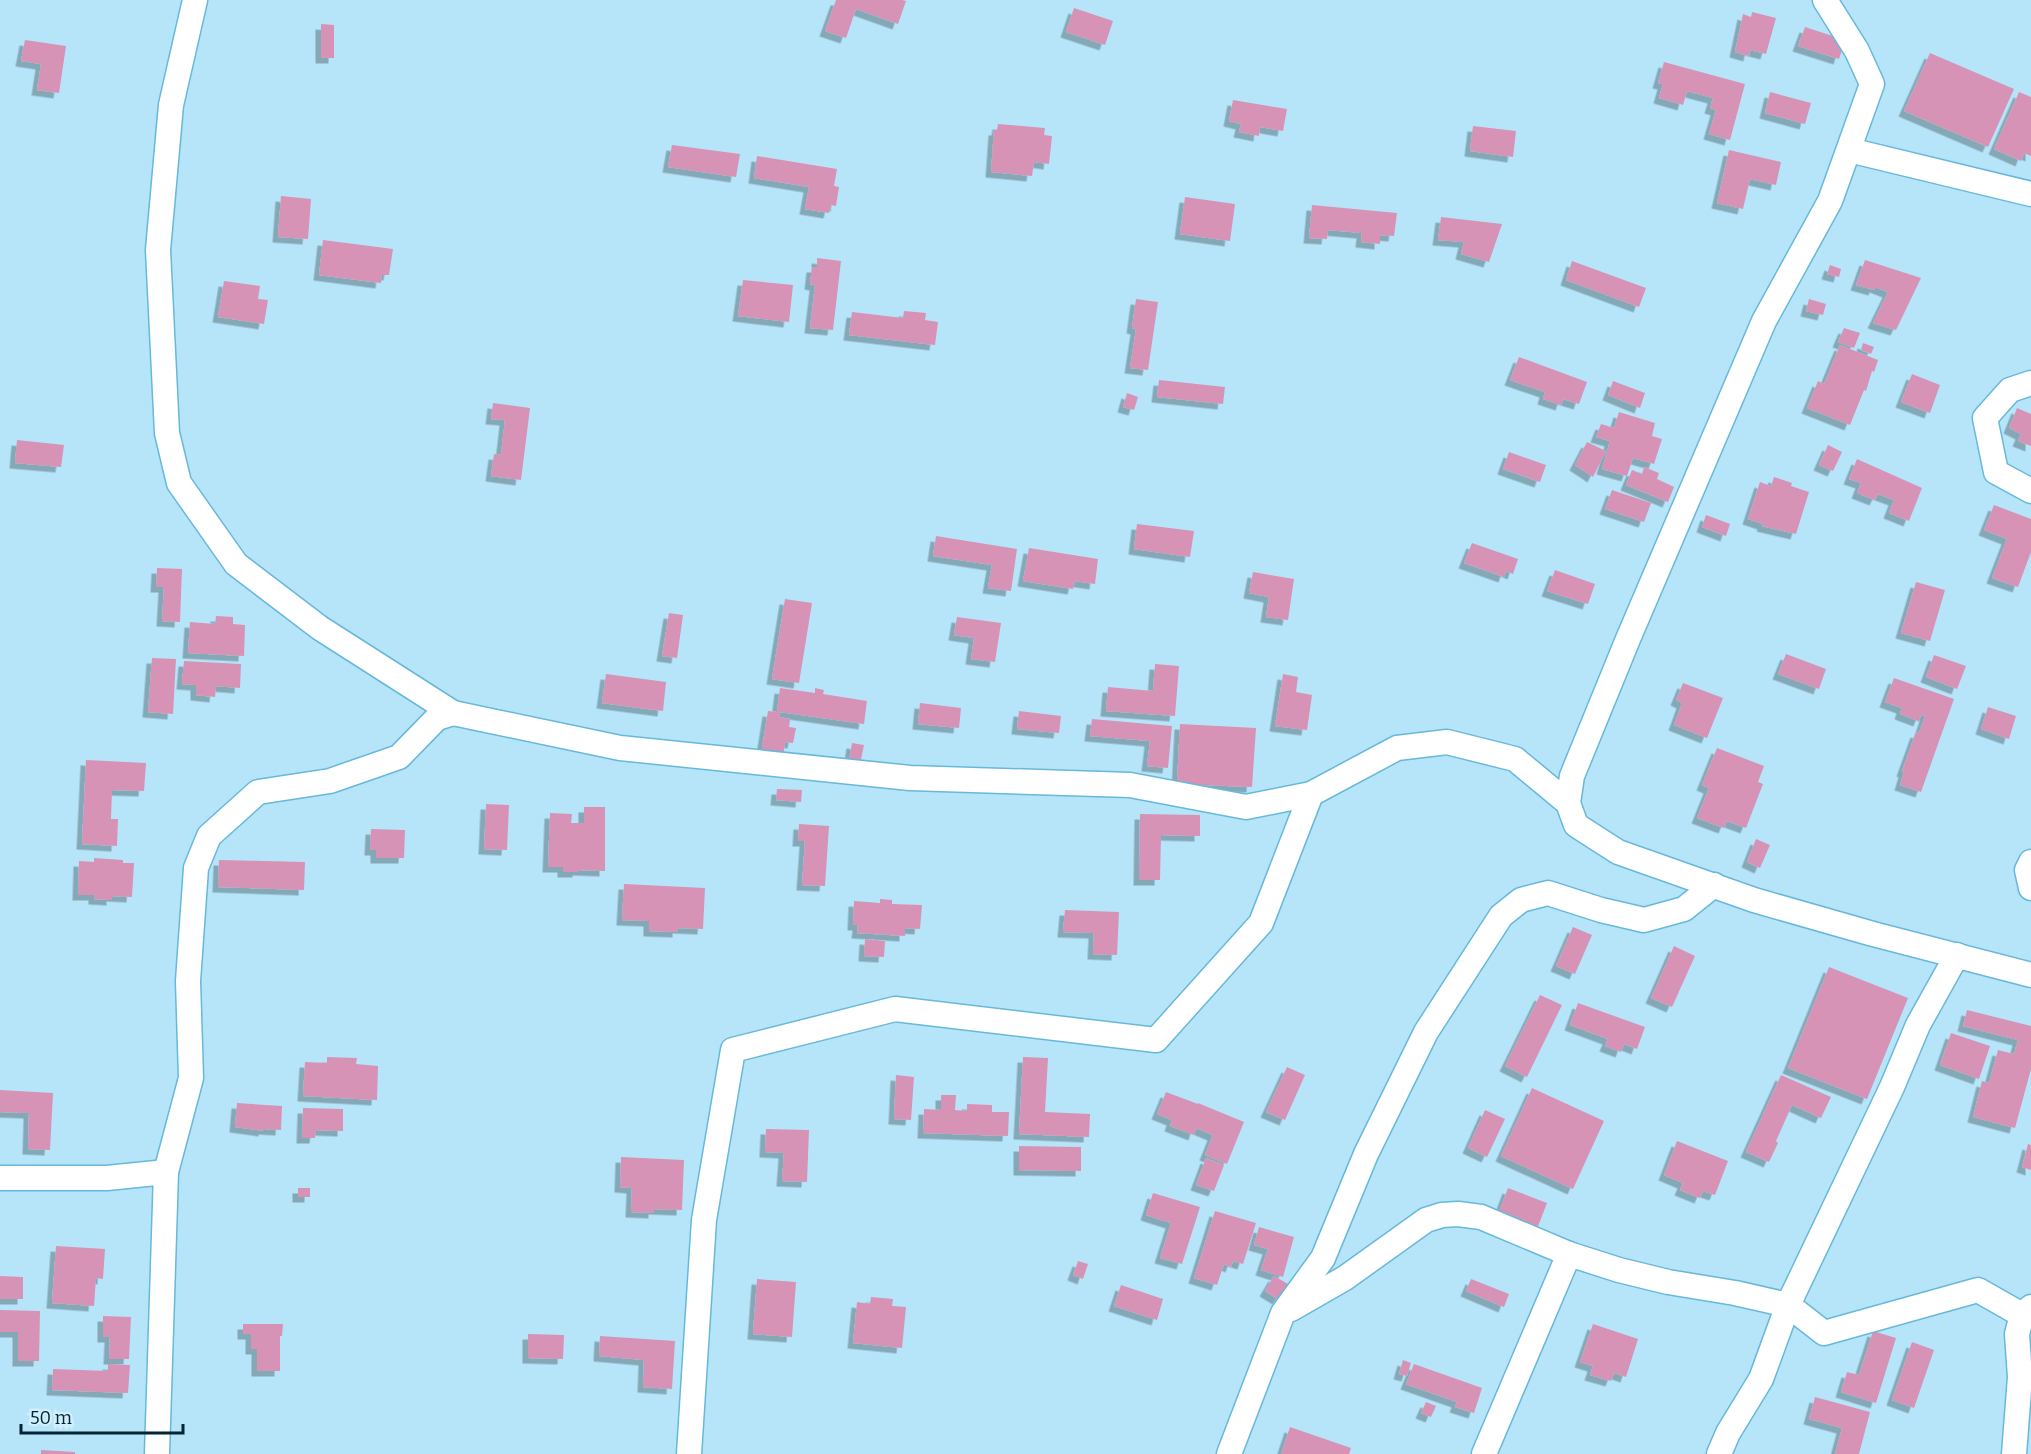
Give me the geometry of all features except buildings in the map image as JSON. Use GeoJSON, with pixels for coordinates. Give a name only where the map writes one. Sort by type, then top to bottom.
{"type":"FeatureCollection","features":[{"type":"Feature","properties":{"kind":"street"},"geometry":{"type":"LineString","coordinates":[[195,0],[171,105],[158,250],[167,433],[179,483],[236,564],[320,628],[453,713],[620,748],[910,778],[1130,785],[1246,807],[1311,794],[1397,748],[1447,742],[1515,759],[1568,802]]}},
{"type":"Feature","properties":{"kind":"street"},"geometry":{"type":"LineString","coordinates":[[1825,0],[1857,51],[1872,84],[1830,201],[1759,332],[1619,660],[1572,776],[1568,802],[1576,825],[1618,852],[1754,900],[2031,975]]}},
{"type":"Feature","properties":{"kind":"street"},"geometry":{"type":"LineString","coordinates":[[1849,150],[2031,194]]}},
{"type":"Feature","properties":{"kind":"street"},"geometry":{"type":"LineString","coordinates":[[2031,383],[2010,390],[1985,418],[1996,472],[2031,491]]}},
{"type":"Feature","properties":{"kind":"street"},"geometry":{"type":"LineString","coordinates":[[158,1454],[166,1172],[191,1078],[188,981],[196,868],[209,836],[258,792],[330,781],[399,757],[437,718],[453,713]]}},
{"type":"Feature","properties":{"kind":"street"},"geometry":{"type":"LineString","coordinates":[[689,1454],[704,1220],[733,1050],[896,1009],[1156,1040],[1261,923],[1311,794]]}},
{"type":"Feature","properties":{"kind":"street"},"geometry":{"type":"LineString","coordinates":[[2031,862],[2027,870],[2031,888]]}},
{"type":"Feature","properties":{"kind":"street"},"geometry":{"type":"LineString","coordinates":[[1229,1454],[1243,1423],[1283,1313],[1323,1258],[1366,1154],[1426,1032],[1501,916],[1521,900],[1548,893],[1644,920],[1684,909],[1714,885]]}},
{"type":"Feature","properties":{"kind":"street"},"geometry":{"type":"LineString","coordinates":[[1719,1454],[1728,1433],[1761,1379],[1788,1305],[1892,1087],[1918,1025],[1958,955]]}},
{"type":"Feature","properties":{"kind":"street"},"geometry":{"type":"LineString","coordinates":[[0,1178],[107,1178],[166,1172]]}},
{"type":"Feature","properties":{"kind":"street"},"geometry":{"type":"LineString","coordinates":[[1283,1313],[1346,1278],[1426,1220],[1442,1215],[1458,1214],[1481,1217],[1569,1254],[1619,1270],[1668,1282],[1735,1293],[1788,1305],[1824,1333],[1978,1290],[2027,1311],[2017,1334],[2020,1377],[2014,1454]]}},
{"type":"Feature","properties":{"kind":"street"},"geometry":{"type":"LineString","coordinates":[[1484,1454],[1569,1254]]}}]}
